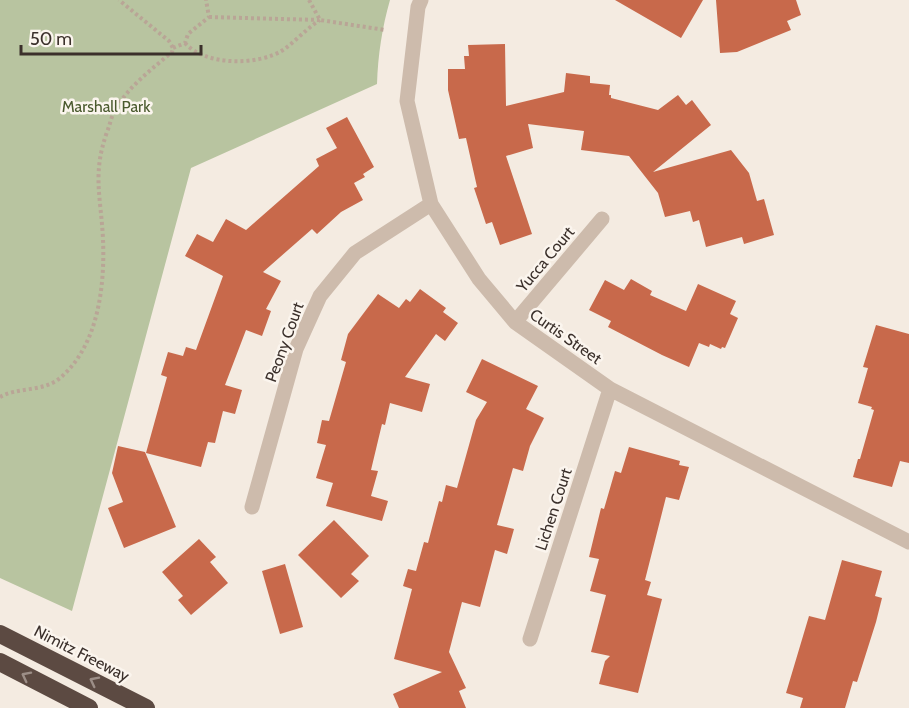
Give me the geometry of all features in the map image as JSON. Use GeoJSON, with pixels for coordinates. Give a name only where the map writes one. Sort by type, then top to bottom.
{"type":"FeatureCollection","features":[{"type":"Feature","properties":{"kind":"highway","name":"Nimitz Freeway"},"geometry":{"type":"LineString","coordinates":[[0,634],[146,708]]}},
{"type":"Feature","properties":{"kind":"highway"},"geometry":{"type":"LineString","coordinates":[[0,662],[89,708]]}},
{"type":"Feature","properties":{"kind":"street","name":"Curtis Street"},"geometry":{"type":"LineString","coordinates":[[421,0],[418,6],[407,101],[431,204],[479,279],[515,322],[610,389],[909,542]]}},
{"type":"Feature","properties":{"kind":"street","name":"Peony Court"},"geometry":{"type":"LineString","coordinates":[[252,507],[296,349],[320,296],[355,253],[431,204]]}},
{"type":"Feature","properties":{"kind":"street","name":"Yucca Court"},"geometry":{"type":"LineString","coordinates":[[515,322],[602,219]]}},
{"type":"Feature","properties":{"kind":"street","name":"Lichen Court"},"geometry":{"type":"LineString","coordinates":[[530,639],[610,389]]}},
{"type":"Feature","properties":{"kind":"path"},"geometry":{"type":"LineString","coordinates":[[118,0],[169,41],[173,48]]}},
{"type":"Feature","properties":{"kind":"path"},"geometry":{"type":"LineString","coordinates":[[206,0],[209,17]]}},
{"type":"Feature","properties":{"kind":"path"},"geometry":{"type":"LineString","coordinates":[[309,0],[320,20]]}},
{"type":"Feature","properties":{"kind":"path"},"geometry":{"type":"LineString","coordinates":[[0,398],[58,380],[78,360],[92,329],[103,269],[103,238],[97,171],[103,142],[115,110],[138,82],[172,52],[173,48],[185,43],[188,34],[209,17],[320,20],[386,30]]}},
{"type":"Feature","properties":{"kind":"path"},"geometry":{"type":"LineString","coordinates":[[185,43],[192,51],[207,57],[225,61],[255,59],[281,51],[306,28],[320,20]]}},
{"type":"Feature","properties":{"kind":"green space","name":"Marshall Park"},"geometry":{"type":"Polygon","coordinates":[[[0,0],[390,0],[381,42],[377,84],[191,168],[72,611],[0,578],[0,0]]]}},
{"type":"Feature","properties":{"kind":"building"},"geometry":{"type":"Polygon","coordinates":[[[615,0],[703,0],[681,38],[615,0]]]}},
{"type":"Feature","properties":{"kind":"building"},"geometry":{"type":"Polygon","coordinates":[[[716,0],[796,0],[801,15],[787,21],[791,30],[737,52],[720,53],[716,0]]]}},
{"type":"Feature","properties":{"kind":"building"},"geometry":{"type":"Polygon","coordinates":[[[505,44],[506,106],[564,92],[566,73],[590,76],[590,83],[610,85],[611,98],[658,110],[678,95],[686,105],[692,100],[711,125],[653,172],[731,150],[749,173],[757,201],[764,199],[774,235],[744,244],[742,237],[706,247],[699,220],[693,222],[690,211],[665,217],[658,193],[629,156],[581,150],[584,131],[528,124],[533,148],[506,156],[532,234],[500,245],[492,222],[486,224],[474,188],[477,187],[466,138],[459,139],[448,90],[448,69],[465,69],[464,56],[469,56],[468,45],[505,44]]]}},
{"type":"Feature","properties":{"kind":"building"},"geometry":{"type":"Polygon","coordinates":[[[347,117],[374,167],[363,174],[365,177],[354,183],[363,200],[341,212],[317,234],[312,229],[263,272],[281,281],[266,309],[271,311],[262,336],[246,330],[225,385],[242,390],[235,414],[223,411],[215,443],[208,442],[201,467],[146,453],[167,377],[161,375],[168,352],[183,356],[186,347],[196,350],[223,276],[185,256],[197,234],[213,242],[226,219],[246,230],[319,166],[316,159],[337,148],[326,128],[347,117]]]}},
{"type":"Feature","properties":{"kind":"building"},"geometry":{"type":"Polygon","coordinates":[[[631,279],[652,291],[650,295],[686,311],[698,284],[736,301],[730,314],[738,318],[725,348],[721,349],[710,344],[709,347],[699,343],[689,367],[608,327],[611,321],[589,310],[605,280],[624,290],[631,279]]]}},
{"type":"Feature","properties":{"kind":"building"},"geometry":{"type":"Polygon","coordinates":[[[420,289],[446,308],[443,312],[458,323],[445,341],[436,334],[405,377],[430,384],[422,412],[390,403],[385,425],[382,424],[371,470],[378,471],[371,496],[388,501],[382,521],[326,506],[333,483],[316,478],[326,445],[317,443],[322,420],[329,421],[346,362],[341,360],[348,334],[378,294],[399,308],[406,299],[410,302],[420,289]]]}},
{"type":"Feature","properties":{"kind":"building"},"geometry":{"type":"Polygon","coordinates":[[[876,325],[909,334],[909,463],[900,461],[892,487],[853,477],[874,410],[871,409],[872,407],[858,403],[868,368],[863,367],[876,325]]]}},
{"type":"Feature","properties":{"kind":"building"},"geometry":{"type":"Polygon","coordinates":[[[482,359],[538,386],[526,409],[544,418],[530,446],[523,471],[513,468],[497,525],[514,529],[507,554],[495,550],[480,607],[462,602],[449,652],[466,688],[459,691],[466,708],[399,708],[393,694],[442,672],[394,659],[412,589],[403,586],[408,569],[416,571],[424,542],[428,543],[439,501],[442,502],[446,485],[457,488],[476,420],[487,402],[466,392],[482,359]]]}},
{"type":"Feature","properties":{"kind":"building"},"geometry":{"type":"Polygon","coordinates":[[[118,446],[145,452],[176,527],[124,548],[108,508],[123,502],[112,473],[118,446]]]}},
{"type":"Feature","properties":{"kind":"building"},"geometry":{"type":"Polygon","coordinates":[[[629,447],[680,461],[679,465],[689,467],[679,500],[666,497],[645,580],[651,582],[647,595],[662,599],[638,693],[599,684],[605,661],[610,656],[591,652],[606,595],[590,591],[599,559],[589,557],[601,508],[604,509],[615,471],[621,473],[629,447]]]}},
{"type":"Feature","properties":{"kind":"building"},"geometry":{"type":"Polygon","coordinates":[[[334,520],[369,556],[351,574],[359,581],[341,598],[298,555],[334,520]]]}},
{"type":"Feature","properties":{"kind":"building"},"geometry":{"type":"Polygon","coordinates":[[[199,539],[216,557],[210,562],[228,583],[191,615],[178,600],[183,596],[162,572],[199,539]]]}},
{"type":"Feature","properties":{"kind":"building"},"geometry":{"type":"Polygon","coordinates":[[[842,560],[882,571],[875,596],[882,598],[876,622],[857,682],[853,681],[845,708],[800,708],[803,698],[786,693],[809,616],[825,620],[842,560]]]}},
{"type":"Feature","properties":{"kind":"building"},"geometry":{"type":"Polygon","coordinates":[[[285,564],[303,627],[280,634],[262,571],[285,564]]]}}]}
